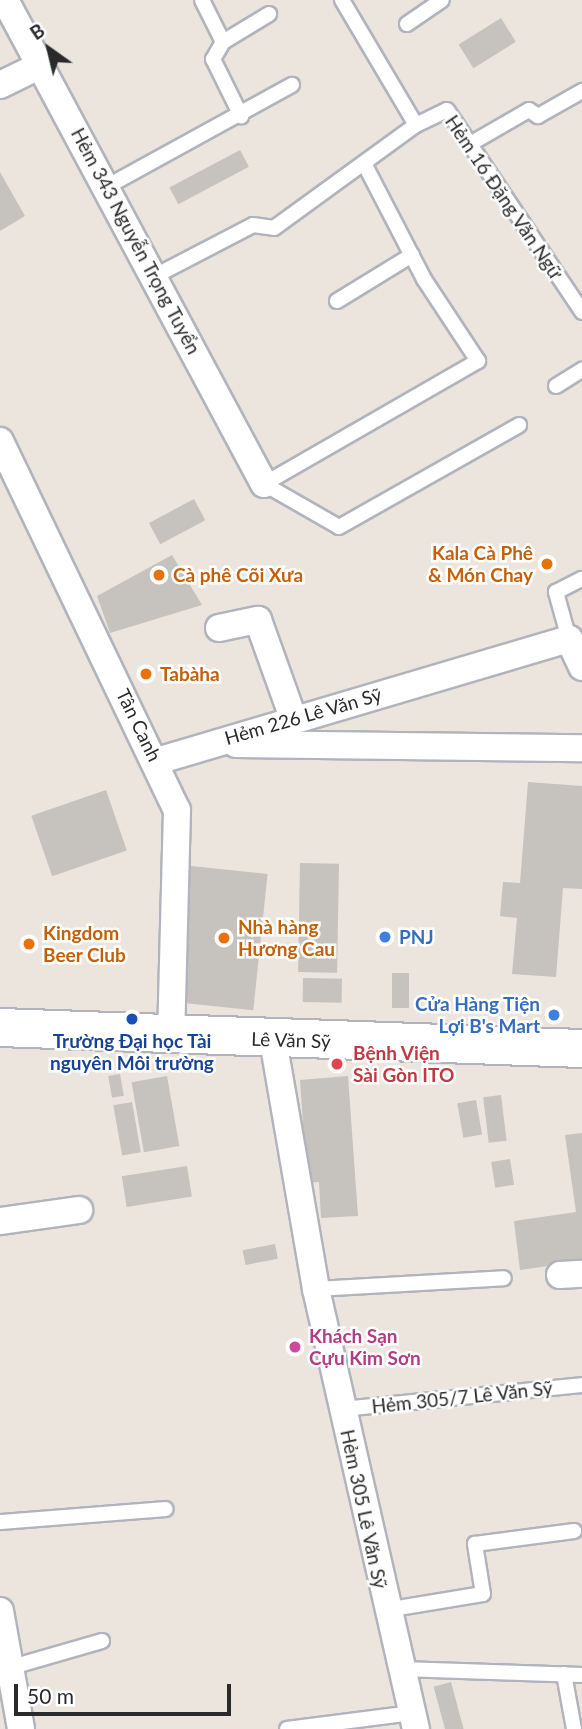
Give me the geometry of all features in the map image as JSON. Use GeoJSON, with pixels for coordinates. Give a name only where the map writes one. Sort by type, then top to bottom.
{"type":"FeatureCollection","features":[{"type":"Feature","properties":{"kind":"main road","name":"Lê Văn Sỹ"},"geometry":{"type":"LineString","coordinates":[[0,1027],[171,1032],[273,1040],[582,1048]]}},
{"type":"Feature","properties":{"kind":"street","name":"Hẻm 343 Nguyễn Trọng Tuyển"},"geometry":{"type":"LineString","coordinates":[[5,0],[108,186],[264,484]]}},
{"type":"Feature","properties":{"kind":"street"},"geometry":{"type":"LineString","coordinates":[[0,85],[41,65]]}},
{"type":"Feature","properties":{"kind":"street","name":"Tân Canh"},"geometry":{"type":"LineString","coordinates":[[0,441],[156,761],[177,810],[171,1032]]}},
{"type":"Feature","properties":{"kind":"street"},"geometry":{"type":"LineString","coordinates":[[219,628],[258,620],[293,718]]}},
{"type":"Feature","properties":{"kind":"street"},"geometry":{"type":"LineString","coordinates":[[569,639],[582,667]]}},
{"type":"Feature","properties":{"kind":"street","name":"Hẻm 226 Lê Văn Sỹ"},"geometry":{"type":"LineString","coordinates":[[206,743],[569,639]]}},
{"type":"Feature","properties":{"kind":"street"},"geometry":{"type":"LineString","coordinates":[[156,761],[206,743]]}},
{"type":"Feature","properties":{"kind":"street","name":"Hẻm 226 Lê Văn Sỹ"},"geometry":{"type":"LineString","coordinates":[[206,743],[582,748]]}},
{"type":"Feature","properties":{"kind":"street","name":"Hẻm 305 Lê Văn Sỹ"},"geometry":{"type":"LineString","coordinates":[[273,1040],[316,1289],[386,1611],[414,1721]]}},
{"type":"Feature","properties":{"kind":"street"},"geometry":{"type":"LineString","coordinates":[[0,1221],[79,1210]]}},
{"type":"Feature","properties":{"kind":"street"},"geometry":{"type":"LineString","coordinates":[[0,1611],[6,1669],[21,1729]]}},
{"type":"Feature","properties":{"kind":"lane"},"geometry":{"type":"LineString","coordinates":[[202,0],[223,42]]}},
{"type":"Feature","properties":{"kind":"lane"},"geometry":{"type":"LineString","coordinates":[[155,276],[253,225],[274,228],[365,165],[416,125],[342,0]]}},
{"type":"Feature","properties":{"kind":"lane"},"geometry":{"type":"LineString","coordinates":[[407,24],[442,0]]}},
{"type":"Feature","properties":{"kind":"lane"},"geometry":{"type":"LineString","coordinates":[[241,116],[213,59],[223,42],[269,14]]}},
{"type":"Feature","properties":{"kind":"lane"},"geometry":{"type":"LineString","coordinates":[[108,186],[241,116],[292,85]]}},
{"type":"Feature","properties":{"kind":"lane"},"geometry":{"type":"LineString","coordinates":[[470,144],[530,110],[538,116],[582,91]]}},
{"type":"Feature","properties":{"kind":"lane","name":"Hẻm 16 Đặng Văn Ngữ"},"geometry":{"type":"LineString","coordinates":[[416,125],[447,110],[582,312]]}},
{"type":"Feature","properties":{"kind":"lane"},"geometry":{"type":"LineString","coordinates":[[264,484],[478,361],[412,255],[365,165]]}},
{"type":"Feature","properties":{"kind":"lane"},"geometry":{"type":"LineString","coordinates":[[337,301],[412,255]]}},
{"type":"Feature","properties":{"kind":"lane"},"geometry":{"type":"LineString","coordinates":[[556,386],[582,370]]}},
{"type":"Feature","properties":{"kind":"lane"},"geometry":{"type":"LineString","coordinates":[[264,484],[339,527],[519,425]]}},
{"type":"Feature","properties":{"kind":"lane"},"geometry":{"type":"LineString","coordinates":[[569,639],[556,592],[582,579]]}},
{"type":"Feature","properties":{"kind":"lane"},"geometry":{"type":"LineString","coordinates":[[316,1289],[504,1278]]}},
{"type":"Feature","properties":{"kind":"lane","name":"Hẻm 305/7 Lê Văn Sỹ"},"geometry":{"type":"LineString","coordinates":[[342,1409],[582,1385]]}},
{"type":"Feature","properties":{"kind":"lane"},"geometry":{"type":"LineString","coordinates":[[0,1522],[165,1509]]}},
{"type":"Feature","properties":{"kind":"lane"},"geometry":{"type":"LineString","coordinates":[[386,1611],[483,1594],[475,1544],[574,1531]]}},
{"type":"Feature","properties":{"kind":"lane"},"geometry":{"type":"LineString","coordinates":[[6,1669],[102,1641]]}},
{"type":"Feature","properties":{"kind":"lane"},"geometry":{"type":"LineString","coordinates":[[401,1669],[582,1675]]}},
{"type":"Feature","properties":{"kind":"lane"},"geometry":{"type":"LineString","coordinates":[[564,1674],[574,1729]]}},
{"type":"Feature","properties":{"kind":"lane"},"geometry":{"type":"LineString","coordinates":[[287,1729],[414,1721]]}},
{"type":"Feature","properties":{"kind":"building"},"geometry":{"type":"Polygon","coordinates":[[[501,18],[516,42],[473,68],[459,44],[501,18]]]}},
{"type":"Feature","properties":{"kind":"building"},"geometry":{"type":"Polygon","coordinates":[[[240,150],[249,167],[178,204],[169,188],[240,150]]]}},
{"type":"Feature","properties":{"kind":"building"},"geometry":{"type":"Polygon","coordinates":[[[0,172],[25,216],[0,231],[0,172]]]}},
{"type":"Feature","properties":{"kind":"building"},"geometry":{"type":"Polygon","coordinates":[[[194,499],[205,520],[160,544],[149,523],[194,499]]]}},
{"type":"Feature","properties":{"kind":"building","name":"Cà phê Cõi Xưa"},"geometry":{"type":"Polygon","coordinates":[[[172,555],[202,605],[110,633],[97,596],[172,555]]]}},
{"type":"Feature","properties":{"kind":"building"},"geometry":{"type":"Polygon","coordinates":[[[528,782],[582,786],[582,889],[563,888],[556,977],[512,974],[517,918],[500,916],[503,882],[520,883],[528,782]]]}},
{"type":"Feature","properties":{"kind":"building"},"geometry":{"type":"Polygon","coordinates":[[[106,790],[127,851],[52,876],[31,816],[106,790]]]}},
{"type":"Feature","properties":{"kind":"building"},"geometry":{"type":"Polygon","coordinates":[[[300,863],[339,864],[337,973],[298,972],[300,863]]]}},
{"type":"Feature","properties":{"kind":"building","name":"Nhà hàng Hương Cau"},"geometry":{"type":"Polygon","coordinates":[[[191,866],[268,874],[253,1010],[177,1002],[191,866]]]}},
{"type":"Feature","properties":{"kind":"building"},"geometry":{"type":"Polygon","coordinates":[[[392,973],[409,973],[409,1008],[392,1008],[392,973]]]}},
{"type":"Feature","properties":{"kind":"building"},"geometry":{"type":"Polygon","coordinates":[[[303,978],[342,979],[342,1003],[303,1002],[303,978]]]}},
{"type":"Feature","properties":{"kind":"building"},"geometry":{"type":"Polygon","coordinates":[[[120,1074],[124,1096],[112,1098],[108,1076],[120,1074]]]}},
{"type":"Feature","properties":{"kind":"building"},"geometry":{"type":"Polygon","coordinates":[[[167,1076],[179,1146],[144,1152],[132,1082],[167,1076]]]}},
{"type":"Feature","properties":{"kind":"building"},"geometry":{"type":"Polygon","coordinates":[[[348,1076],[358,1216],[321,1218],[319,1182],[307,1183],[300,1080],[348,1076]]]}},
{"type":"Feature","properties":{"kind":"building"},"geometry":{"type":"Polygon","coordinates":[[[501,1095],[507,1141],[489,1143],[483,1097],[501,1095]]]}},
{"type":"Feature","properties":{"kind":"building"},"geometry":{"type":"Polygon","coordinates":[[[476,1100],[482,1134],[463,1138],[457,1103],[476,1100]]]}},
{"type":"Feature","properties":{"kind":"building"},"geometry":{"type":"Polygon","coordinates":[[[132,1102],[141,1152],[122,1156],[113,1105],[132,1102]]]}},
{"type":"Feature","properties":{"kind":"building"},"geometry":{"type":"Polygon","coordinates":[[[582,1133],[582,1261],[520,1270],[514,1221],[576,1212],[565,1135],[582,1133]]]}},
{"type":"Feature","properties":{"kind":"building"},"geometry":{"type":"Polygon","coordinates":[[[510,1159],[514,1185],[495,1188],[491,1162],[510,1159]]]}},
{"type":"Feature","properties":{"kind":"building"},"geometry":{"type":"Polygon","coordinates":[[[187,1166],[192,1197],[127,1207],[122,1176],[187,1166]]]}},
{"type":"Feature","properties":{"kind":"building"},"geometry":{"type":"Polygon","coordinates":[[[275,1244],[278,1259],[245,1265],[243,1250],[275,1244]]]}},
{"type":"Feature","properties":{"kind":"building"},"geometry":{"type":"Polygon","coordinates":[[[451,1682],[464,1729],[445,1729],[434,1687],[451,1682]]]}},
{"type":"Feature","properties":{"kind":"place","name":"Kala Cà Phê & Món Chay"},"geometry":{"type":"Point","coordinates":[547,564]}},
{"type":"Feature","properties":{"kind":"place","name":"Cà phê Cõi Xưa"},"geometry":{"type":"Point","coordinates":[159,575]}},
{"type":"Feature","properties":{"kind":"place","name":"Tabàha"},"geometry":{"type":"Point","coordinates":[146,674]}},
{"type":"Feature","properties":{"kind":"place","name":"PNJ"},"geometry":{"type":"Point","coordinates":[385,937]}},
{"type":"Feature","properties":{"kind":"place","name":"Nhà hàng Hương Cau"},"geometry":{"type":"Point","coordinates":[224,938]}},
{"type":"Feature","properties":{"kind":"place","name":"Kingdom Beer Club"},"geometry":{"type":"Point","coordinates":[29,944]}},
{"type":"Feature","properties":{"kind":"place","name":"Cửa Hàng Tiện Lợi B's Mart"},"geometry":{"type":"Point","coordinates":[554,1015]}},
{"type":"Feature","properties":{"kind":"place","name":"Trường Đại học Tài nguyên Môi trường"},"geometry":{"type":"Point","coordinates":[132,1019]}},
{"type":"Feature","properties":{"kind":"place","name":"Bệnh Viện Sài Gòn ITO"},"geometry":{"type":"Point","coordinates":[337,1064]}},
{"type":"Feature","properties":{"kind":"place","name":"Khách Sạn Cựu Kim Sơn"},"geometry":{"type":"Point","coordinates":[295,1347]}}]}
